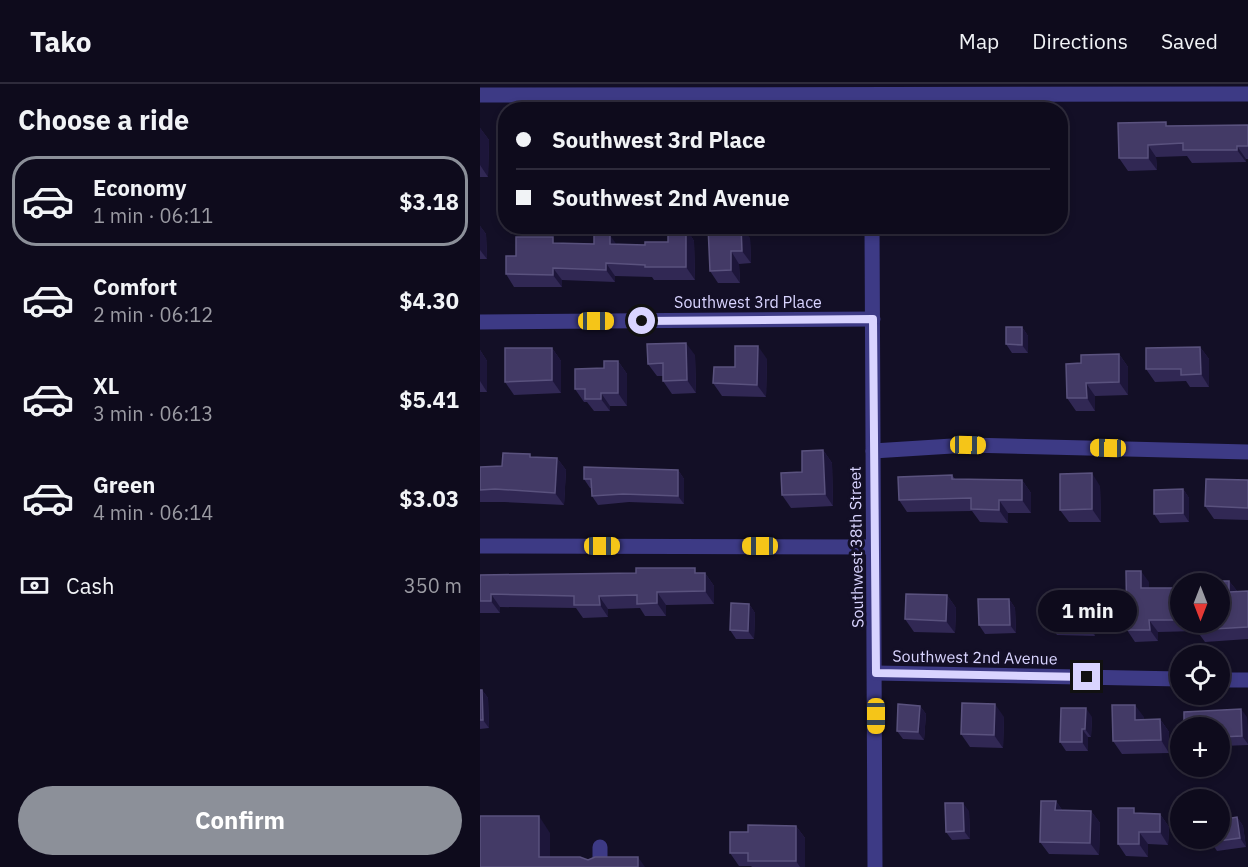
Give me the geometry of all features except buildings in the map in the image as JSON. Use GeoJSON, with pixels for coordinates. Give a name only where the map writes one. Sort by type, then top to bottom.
{"type":"FeatureCollection","features":[{"type":"Feature","properties":{"kind":"street"},"geometry":{"type":"LineString","coordinates":[[480,95],[1248,94]]}},
{"type":"Feature","properties":{"kind":"street","name":"Southwest 38th Street"},"geometry":{"type":"LineString","coordinates":[[872,234],[873,546],[876,673],[875,867]]}},
{"type":"Feature","properties":{"kind":"street","name":"Southwest 3rd Place"},"geometry":{"type":"LineString","coordinates":[[480,322],[873,319]]}},
{"type":"Feature","properties":{"kind":"street"},"geometry":{"type":"LineString","coordinates":[[873,451],[968,445],[1248,452]]}},
{"type":"Feature","properties":{"kind":"street"},"geometry":{"type":"LineString","coordinates":[[480,546],[873,546]]}},
{"type":"Feature","properties":{"kind":"street","name":"Southwest 2nd Avenue"},"geometry":{"type":"LineString","coordinates":[[876,673],[1170,679]]}},
{"type":"Feature","properties":{"kind":"street"},"geometry":{"type":"LineString","coordinates":[[1230,680],[1248,680]]}},
{"type":"Feature","properties":{"kind":"street"},"geometry":{"type":"LineString","coordinates":[[600,847],[600,867]]}},
{"type":"Feature","properties":{"kind":"route"},"geometry":{"type":"LineString","coordinates":[[642,321],[873,319],[873,546],[876,673],[1087,677]]}}]}
